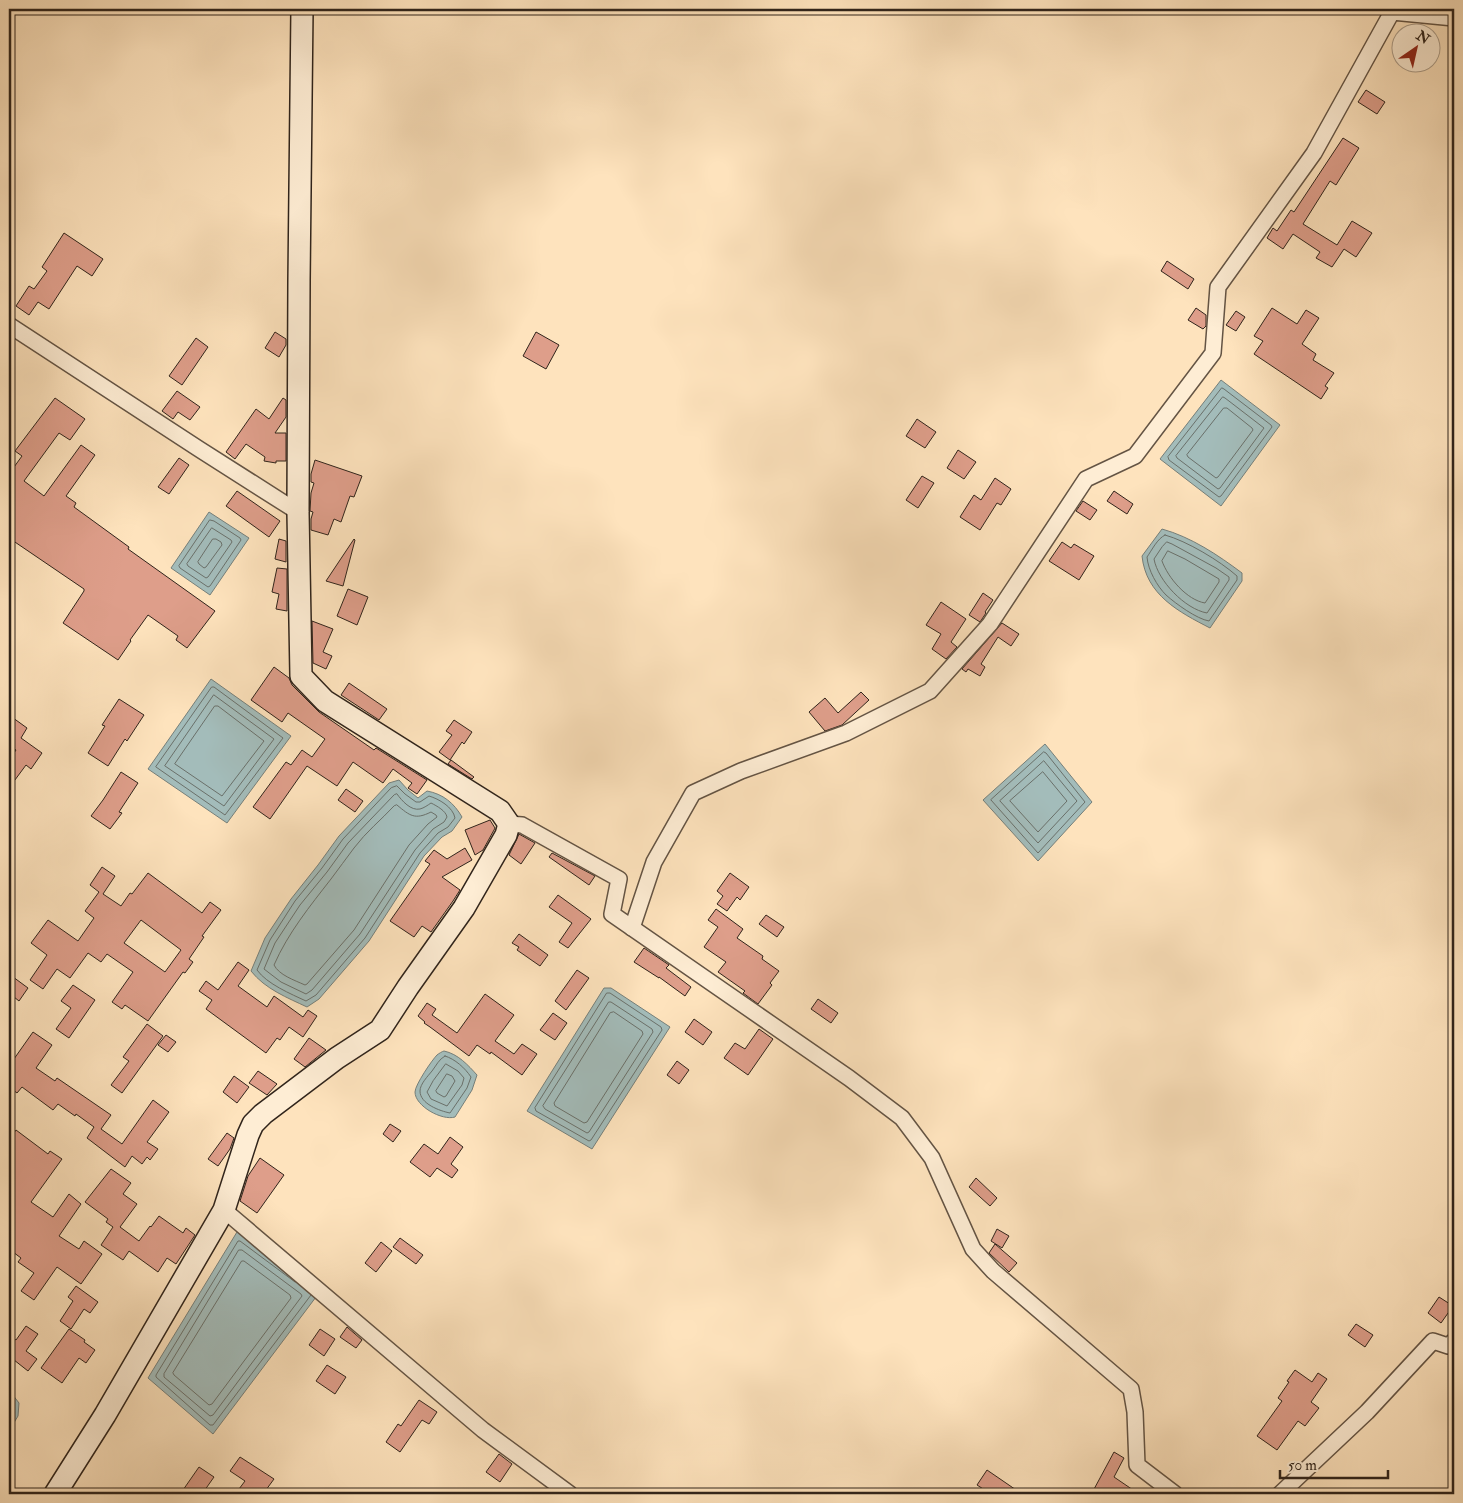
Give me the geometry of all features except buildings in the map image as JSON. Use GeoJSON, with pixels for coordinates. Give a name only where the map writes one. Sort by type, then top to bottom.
{"type":"FeatureCollection","features":[{"type":"Feature","properties":{"kind":"main road"},"geometry":{"type":"LineString","coordinates":[[55,1494],[105,1415],[224,1210],[253,1124],[262,1114],[337,1058],[380,1030],[464,908],[506,835],[509,824],[500,811],[325,701],[301,676],[298,512],[302,9]]}},
{"type":"Feature","properties":{"kind":"street"},"geometry":{"type":"LineString","coordinates":[[632,928],[654,862],[693,793],[741,771],[846,734],[930,691],[990,624],[1086,479],[1135,456],[1213,353],[1218,287],[1314,153],[1392,12],[1454,18]]}},
{"type":"Feature","properties":{"kind":"street"},"geometry":{"type":"LineString","coordinates":[[9,325],[199,450],[298,512]]}},
{"type":"Feature","properties":{"kind":"street"},"geometry":{"type":"LineString","coordinates":[[509,824],[522,825],[619,879],[612,914],[849,1078],[902,1118],[932,1158],[973,1249],[992,1271],[1131,1389],[1135,1412],[1137,1465],[1175,1494]]}},
{"type":"Feature","properties":{"kind":"street"},"geometry":{"type":"LineString","coordinates":[[224,1210],[483,1430],[570,1494]]}},
{"type":"Feature","properties":{"kind":"street"},"geometry":{"type":"LineString","coordinates":[[1280,1494],[1366,1412],[1433,1341],[1448,1346],[1454,1341]]}},
{"type":"Feature","properties":{"kind":"water"},"geometry":{"type":"Polygon","coordinates":[[[1221,380],[1280,425],[1221,506],[1160,459],[1221,380]]]}},
{"type":"Feature","properties":{"kind":"water"},"geometry":{"type":"Polygon","coordinates":[[[209,512],[249,538],[210,595],[171,568],[209,512]]]}},
{"type":"Feature","properties":{"kind":"water"},"geometry":{"type":"Polygon","coordinates":[[[1162,529],[1173,532],[1204,547],[1242,573],[1242,581],[1210,628],[1166,601],[1150,581],[1142,556],[1162,529]]]}},
{"type":"Feature","properties":{"kind":"water"},"geometry":{"type":"Polygon","coordinates":[[[211,679],[291,736],[227,823],[148,769],[211,679]]]}},
{"type":"Feature","properties":{"kind":"water"},"geometry":{"type":"Polygon","coordinates":[[[1045,744],[1092,802],[1038,861],[983,800],[1045,744]]]}},
{"type":"Feature","properties":{"kind":"water"},"geometry":{"type":"Polygon","coordinates":[[[399,780],[418,798],[427,791],[443,797],[452,803],[462,817],[452,831],[442,837],[424,856],[369,941],[319,999],[307,1007],[270,988],[251,971],[265,938],[291,899],[339,836],[389,783],[399,780]]]}},
{"type":"Feature","properties":{"kind":"water"},"geometry":{"type":"Polygon","coordinates":[[[604,988],[611,988],[670,1027],[592,1149],[527,1111],[604,988]]]}},
{"type":"Feature","properties":{"kind":"water"},"geometry":{"type":"Polygon","coordinates":[[[444,1051],[458,1057],[477,1075],[472,1090],[455,1117],[450,1118],[437,1115],[424,1107],[416,1097],[415,1092],[431,1062],[444,1051]]]}},
{"type":"Feature","properties":{"kind":"water"},"geometry":{"type":"Polygon","coordinates":[[[237,1232],[319,1293],[213,1434],[148,1378],[237,1232]]]}},
{"type":"Feature","properties":{"kind":"water"},"geometry":{"type":"Polygon","coordinates":[[[9,1390],[19,1403],[18,1416],[9,1431],[9,1390]]]}}]}
